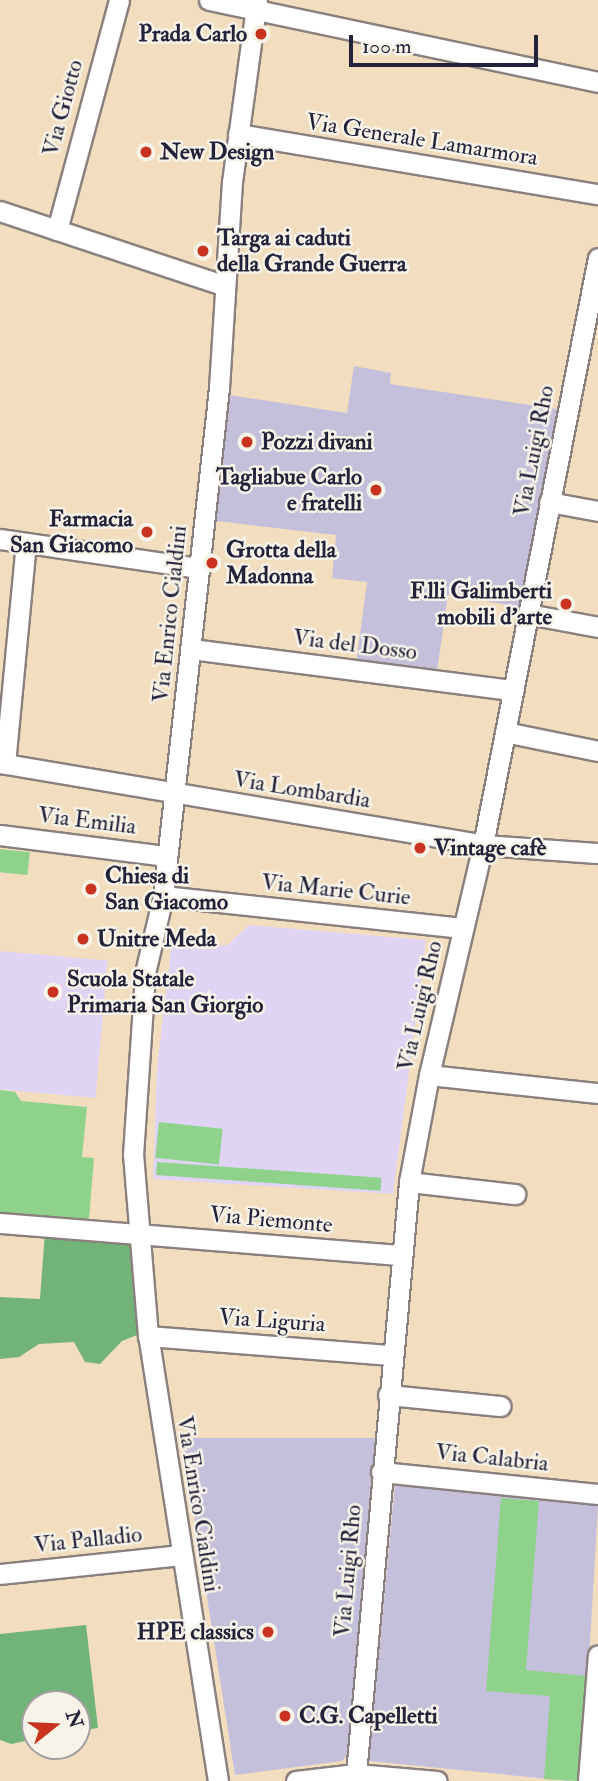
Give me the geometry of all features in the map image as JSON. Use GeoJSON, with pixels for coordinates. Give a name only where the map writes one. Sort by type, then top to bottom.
{"type":"FeatureCollection","features":[{"type":"Feature","properties":{"kind":"street","name":"Via Giotto"},"geometry":{"type":"LineString","coordinates":[[57,230],[119,0]]}},
{"type":"Feature","properties":{"kind":"street"},"geometry":{"type":"LineString","coordinates":[[209,0],[256,6],[598,82]]}},
{"type":"Feature","properties":{"kind":"street","name":"Via Enrico Cialdini"},"geometry":{"type":"LineString","coordinates":[[218,1781],[148,1336],[133,1155],[145,973],[163,896],[200,568],[238,134],[256,6]]}},
{"type":"Feature","properties":{"kind":"street","name":"Via Generale Lamarmora"},"geometry":{"type":"LineString","coordinates":[[238,134],[598,194]]}},
{"type":"Feature","properties":{"kind":"street"},"geometry":{"type":"LineString","coordinates":[[0,211],[225,286]]}},
{"type":"Feature","properties":{"kind":"street","name":"Via Luigi Rho"},"geometry":{"type":"LineString","coordinates":[[356,1774],[391,1355],[409,1182],[429,1075],[483,845],[549,502],[592,303],[598,258]]}},
{"type":"Feature","properties":{"kind":"street"},"geometry":{"type":"LineString","coordinates":[[549,502],[598,511]]}},
{"type":"Feature","properties":{"kind":"street"},"geometry":{"type":"LineString","coordinates":[[0,539],[200,568]]}},
{"type":"Feature","properties":{"kind":"street"},"geometry":{"type":"LineString","coordinates":[[2,764],[26,543]]}},
{"type":"Feature","properties":{"kind":"street"},"geometry":{"type":"LineString","coordinates":[[528,614],[598,627]]}},
{"type":"Feature","properties":{"kind":"street","name":"Via del Dosso"},"geometry":{"type":"LineString","coordinates":[[191,649],[513,690]]}},
{"type":"Feature","properties":{"kind":"street"},"geometry":{"type":"LineString","coordinates":[[505,732],[598,751]]}},
{"type":"Feature","properties":{"kind":"street","name":"Via Lombardia"},"geometry":{"type":"LineString","coordinates":[[2,764],[483,845],[598,853]]}},
{"type":"Feature","properties":{"kind":"street","name":"Via Emilia"},"geometry":{"type":"LineString","coordinates":[[0,835],[167,856]]}},
{"type":"Feature","properties":{"kind":"street","name":"Via Marie Curie"},"geometry":{"type":"LineString","coordinates":[[163,896],[462,928]]}},
{"type":"Feature","properties":{"kind":"street"},"geometry":{"type":"LineString","coordinates":[[429,1075],[598,1093]]}},
{"type":"Feature","properties":{"kind":"street"},"geometry":{"type":"LineString","coordinates":[[409,1182],[515,1195]]}},
{"type":"Feature","properties":{"kind":"street"},"geometry":{"type":"LineString","coordinates":[[0,1223],[138,1233]]}},
{"type":"Feature","properties":{"kind":"street","name":"Via Piemonte"},"geometry":{"type":"LineString","coordinates":[[138,1233],[400,1255]]}},
{"type":"Feature","properties":{"kind":"street","name":"Via Liguria"},"geometry":{"type":"LineString","coordinates":[[148,1336],[391,1355]]}},
{"type":"Feature","properties":{"kind":"street"},"geometry":{"type":"LineString","coordinates":[[388,1395],[500,1406]]}},
{"type":"Feature","properties":{"kind":"street","name":"Via Calabria"},"geometry":{"type":"LineString","coordinates":[[381,1472],[598,1494]]}},
{"type":"Feature","properties":{"kind":"street","name":"Via Palladio"},"geometry":{"type":"LineString","coordinates":[[0,1574],[181,1555]]}},
{"type":"Feature","properties":{"kind":"street"},"geometry":{"type":"LineString","coordinates":[[588,1781],[598,1655]]}},
{"type":"Feature","properties":{"kind":"street"},"geometry":{"type":"LineString","coordinates":[[296,1781],[356,1774],[437,1781]]}},
{"type":"Feature","properties":{"kind":"shaded area"},"geometry":{"type":"Polygon","coordinates":[[[354,366],[391,373],[390,384],[564,410],[526,608],[448,595],[436,678],[356,665],[367,582],[332,578],[336,535],[208,520],[222,394],[347,413],[354,366]]]}},
{"type":"Feature","properties":{"kind":"shaded area"},"geometry":{"type":"Polygon","coordinates":[[[249,925],[426,940],[393,1194],[153,1179],[157,1068],[172,942],[226,946],[249,925]]]}},
{"type":"Feature","properties":{"kind":"shaded area","name":"Scuola Statale Primaria San Giorgio"},"geometry":{"type":"Polygon","coordinates":[[[0,951],[108,960],[96,1098],[0,1090],[0,951]]]}},
{"type":"Feature","properties":{"kind":"shaded area"},"geometry":{"type":"Polygon","coordinates":[[[182,1438],[376,1438],[349,1752],[342,1761],[235,1775],[182,1438]]]}},
{"type":"Feature","properties":{"kind":"shaded area"},"geometry":{"type":"Polygon","coordinates":[[[395,1484],[598,1506],[588,1676],[569,1781],[369,1761],[395,1484]]]}},
{"type":"Feature","properties":{"kind":"green space"},"geometry":{"type":"Polygon","coordinates":[[[0,849],[30,852],[27,875],[0,872],[0,849]]]}},
{"type":"Feature","properties":{"kind":"green space"},"geometry":{"type":"Polygon","coordinates":[[[0,1090],[15,1092],[21,1101],[87,1107],[82,1157],[94,1158],[89,1219],[0,1212],[0,1090]]]}},
{"type":"Feature","properties":{"kind":"green space"},"geometry":{"type":"Polygon","coordinates":[[[159,1122],[223,1129],[219,1164],[155,1158],[159,1122]]]}},
{"type":"Feature","properties":{"kind":"green space"},"geometry":{"type":"Polygon","coordinates":[[[157,1162],[381,1178],[381,1191],[156,1175],[157,1162]]]}},
{"type":"Feature","properties":{"kind":"green space"},"geometry":{"type":"Polygon","coordinates":[[[45,1232],[131,1238],[142,1333],[122,1341],[100,1364],[85,1362],[74,1342],[39,1344],[19,1357],[0,1359],[0,1297],[40,1299],[45,1232]]]}},
{"type":"Feature","properties":{"kind":"green space"},"geometry":{"type":"Polygon","coordinates":[[[501,1498],[539,1501],[526,1670],[588,1676],[579,1781],[544,1779],[550,1696],[486,1691],[501,1498]]]}},
{"type":"Feature","properties":{"kind":"green space"},"geometry":{"type":"Polygon","coordinates":[[[86,1625],[98,1728],[91,1729],[91,1690],[21,1690],[21,1742],[11,1744],[0,1740],[0,1634],[86,1625]]]}},
{"type":"Feature","properties":{"kind":"place","name":"Prada Carlo"},"geometry":{"type":"Point","coordinates":[261,34]}},
{"type":"Feature","properties":{"kind":"place","name":"New Design"},"geometry":{"type":"Point","coordinates":[146,152]}},
{"type":"Feature","properties":{"kind":"place","name":"Targa ai caduti della Grande Guerra"},"geometry":{"type":"Point","coordinates":[203,251]}},
{"type":"Feature","properties":{"kind":"place","name":"Pozzi divani"},"geometry":{"type":"Point","coordinates":[247,442]}},
{"type":"Feature","properties":{"kind":"place","name":"Tagliabue Carlo e fratelli"},"geometry":{"type":"Point","coordinates":[376,490]}},
{"type":"Feature","properties":{"kind":"place","name":"Farmacia San Giacomo"},"geometry":{"type":"Point","coordinates":[147,532]}},
{"type":"Feature","properties":{"kind":"place","name":"Grotta della Madonna"},"geometry":{"type":"Point","coordinates":[212,563]}},
{"type":"Feature","properties":{"kind":"place","name":"F.lli Galimberti mobili d'arte"},"geometry":{"type":"Point","coordinates":[566,604]}},
{"type":"Feature","properties":{"kind":"place","name":"Vintage cafè"},"geometry":{"type":"Point","coordinates":[420,848]}},
{"type":"Feature","properties":{"kind":"place","name":"Chiesa di San Giacomo"},"geometry":{"type":"Point","coordinates":[91,889]}},
{"type":"Feature","properties":{"kind":"place","name":"Unitre Meda"},"geometry":{"type":"Point","coordinates":[83,939]}},
{"type":"Feature","properties":{"kind":"place","name":"Scuola Statale Primaria San Giorgio"},"geometry":{"type":"Point","coordinates":[53,992]}},
{"type":"Feature","properties":{"kind":"place","name":"HPE classics"},"geometry":{"type":"Point","coordinates":[268,1632]}},
{"type":"Feature","properties":{"kind":"place","name":"C.G. Capelletti"},"geometry":{"type":"Point","coordinates":[285,1716]}}]}
